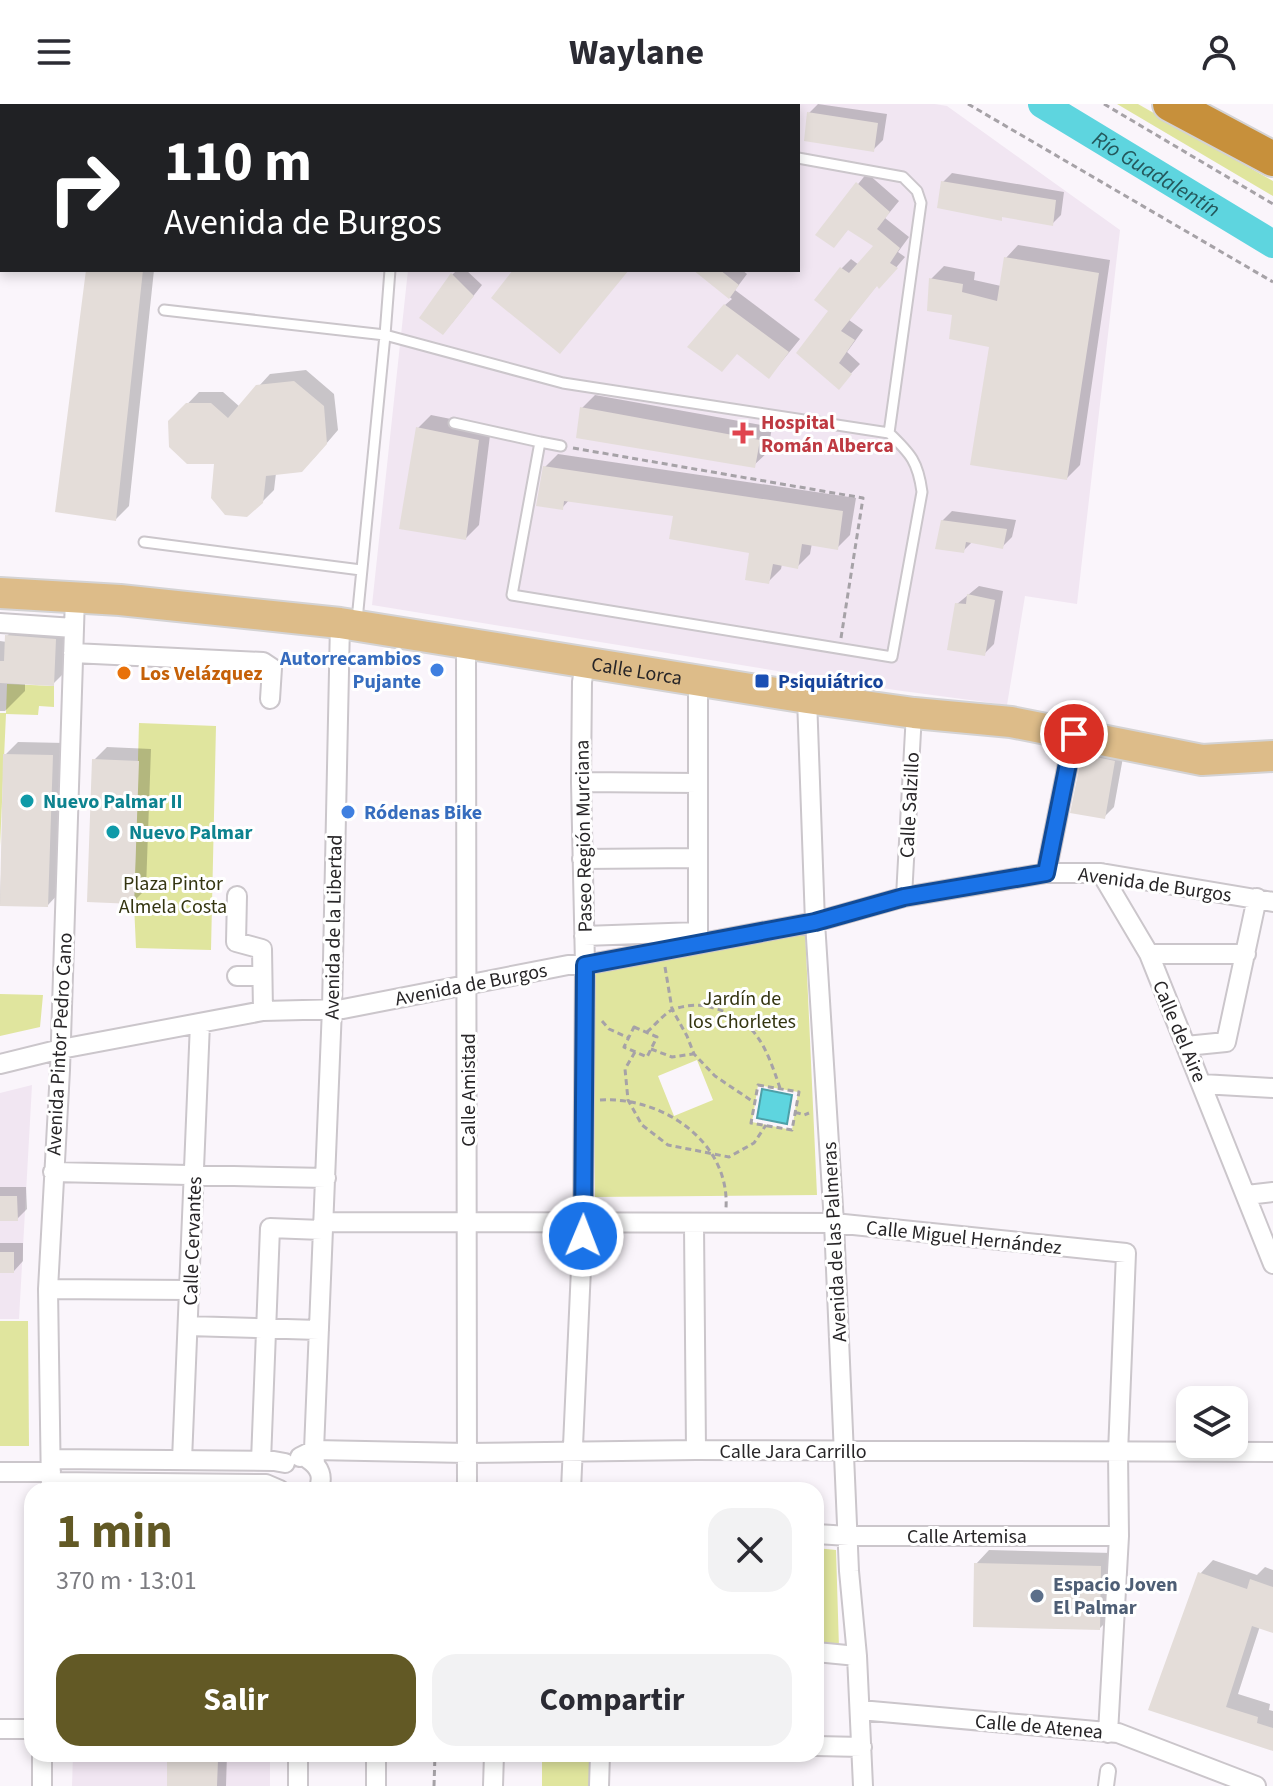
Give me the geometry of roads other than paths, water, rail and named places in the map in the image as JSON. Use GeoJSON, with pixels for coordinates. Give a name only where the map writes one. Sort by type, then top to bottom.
{"type":"FeatureCollection","features":[{"type":"Feature","properties":{"kind":"highway"},"geometry":{"type":"LineString","coordinates":[[1170,104],[1273,159]]}},
{"type":"Feature","properties":{"kind":"highway"},"geometry":{"type":"LineString","coordinates":[[1217,104],[1273,134]]}},
{"type":"Feature","properties":{"kind":"main road","name":"Calle Lorca"},"geometry":{"type":"LineString","coordinates":[[0,593],[75,597],[348,625],[807,698],[1011,722],[1202,760],[1273,756]]}},
{"type":"Feature","properties":{"kind":"street","name":"Avenida Pintor Pedro Cano"},"geometry":{"type":"LineString","coordinates":[[51,1476],[48,1289],[61,1049],[75,597]]}},
{"type":"Feature","properties":{"kind":"street"},"geometry":{"type":"LineString","coordinates":[[0,623],[74,628]]}},
{"type":"Feature","properties":{"kind":"street","name":"Avenida de la Libertad"},"geometry":{"type":"LineString","coordinates":[[304,1459],[319,1330],[348,625]]}},
{"type":"Feature","properties":{"kind":"street","name":"Calle Amistad"},"geometry":{"type":"LineString","coordinates":[[466,642],[467,1482]]}},
{"type":"Feature","properties":{"kind":"street"},"geometry":{"type":"LineString","coordinates":[[73,653],[263,662],[272,668],[270,699]]}},
{"type":"Feature","properties":{"kind":"street","name":"Paseo Región Murciana"},"geometry":{"type":"LineString","coordinates":[[572,1482],[583,1224],[585,965],[581,782],[585,663]]}},
{"type":"Feature","properties":{"kind":"street"},"geometry":{"type":"LineString","coordinates":[[584,936],[697,938],[698,681]]}},
{"type":"Feature","properties":{"kind":"street","name":"Avenida de las Palmeras"},"geometry":{"type":"LineString","coordinates":[[807,698],[815,922],[863,1786]]}},
{"type":"Feature","properties":{"kind":"street","name":"Calle Salzillo"},"geometry":{"type":"LineString","coordinates":[[904,897],[914,713]]}},
{"type":"Feature","properties":{"kind":"street"},"geometry":{"type":"LineString","coordinates":[[1046,873],[1074,734]]}},
{"type":"Feature","properties":{"kind":"street"},"geometry":{"type":"LineString","coordinates":[[581,782],[698,783]]}},
{"type":"Feature","properties":{"kind":"street"},"geometry":{"type":"LineString","coordinates":[[582,859],[697,858]]}},
{"type":"Feature","properties":{"kind":"street","name":"Avenida de Burgos"},"geometry":{"type":"LineString","coordinates":[[0,1064],[61,1049],[263,1011],[343,1009],[568,965],[585,965],[663,949],[697,938],[815,922],[904,897],[1046,873],[1101,873],[1265,900]]}},
{"type":"Feature","properties":{"kind":"street","name":"Calle del Aire"},"geometry":{"type":"LineString","coordinates":[[1101,873],[1149,954],[1273,1264]]}},
{"type":"Feature","properties":{"kind":"street"},"geometry":{"type":"LineString","coordinates":[[237,896],[236,942],[262,949],[263,1011]]}},
{"type":"Feature","properties":{"kind":"street"},"geometry":{"type":"LineString","coordinates":[[1186,1046],[1226,1042],[1253,922],[1265,900]]}},
{"type":"Feature","properties":{"kind":"street"},"geometry":{"type":"LineString","coordinates":[[1253,922],[1273,926]]}},
{"type":"Feature","properties":{"kind":"street"},"geometry":{"type":"LineString","coordinates":[[1149,954],[1246,954]]}},
{"type":"Feature","properties":{"kind":"street"},"geometry":{"type":"LineString","coordinates":[[237,976],[262,976]]}},
{"type":"Feature","properties":{"kind":"street","name":"Calle Cervantes"},"geometry":{"type":"LineString","coordinates":[[182,1460],[200,1023]]}},
{"type":"Feature","properties":{"kind":"street"},"geometry":{"type":"LineString","coordinates":[[1202,1084],[1273,1088]]}},
{"type":"Feature","properties":{"kind":"street"},"geometry":{"type":"LineString","coordinates":[[53,1172],[326,1178]]}},
{"type":"Feature","properties":{"kind":"street"},"geometry":{"type":"LineString","coordinates":[[1247,1195],[1273,1192]]}},
{"type":"Feature","properties":{"kind":"street","name":"Calle Miguel Hernández"},"geometry":{"type":"LineString","coordinates":[[323,1226],[834,1223],[1126,1253],[1118,1453]]}},
{"type":"Feature","properties":{"kind":"street"},"geometry":{"type":"LineString","coordinates":[[694,1225],[696,1450]]}},
{"type":"Feature","properties":{"kind":"street"},"geometry":{"type":"LineString","coordinates":[[261,1461],[270,1228],[323,1226]]}},
{"type":"Feature","properties":{"kind":"street"},"geometry":{"type":"LineString","coordinates":[[48,1289],[190,1290]]}},
{"type":"Feature","properties":{"kind":"street"},"geometry":{"type":"LineString","coordinates":[[188,1326],[319,1330]]}},
{"type":"Feature","properties":{"kind":"street","name":"Calle Jara Carrillo"},"geometry":{"type":"LineString","coordinates":[[51,1476],[182,1460],[261,1461],[467,1453],[696,1450],[1273,1452]]}},
{"type":"Feature","properties":{"kind":"street"},"geometry":{"type":"LineString","coordinates":[[1108,1733],[1119,1536],[1118,1453]]}},
{"type":"Feature","properties":{"kind":"street"},"geometry":{"type":"LineString","coordinates":[[279,1482],[278,1478],[304,1459],[320,1482]]}},
{"type":"Feature","properties":{"kind":"street"},"geometry":{"type":"LineString","coordinates":[[0,1472],[212,1482]]}},
{"type":"Feature","properties":{"kind":"street","name":"Calle Artemisa"},"geometry":{"type":"LineString","coordinates":[[824,1534],[1119,1536]]}},
{"type":"Feature","properties":{"kind":"street"},"geometry":{"type":"LineString","coordinates":[[824,1653],[857,1656]]}},
{"type":"Feature","properties":{"kind":"street","name":"Calle de Atenea"},"geometry":{"type":"LineString","coordinates":[[860,1710],[1118,1733],[1256,1786]]}},
{"type":"Feature","properties":{"kind":"street"},"geometry":{"type":"LineString","coordinates":[[0,1729],[24,1729]]}},
{"type":"Feature","properties":{"kind":"street"},"geometry":{"type":"LineString","coordinates":[[824,1746],[862,1747]]}},
{"type":"Feature","properties":{"kind":"street"},"geometry":{"type":"LineString","coordinates":[[42,1762],[42,1786]]}},
{"type":"Feature","properties":{"kind":"street"},"geometry":{"type":"LineString","coordinates":[[298,1762],[298,1786]]}},
{"type":"Feature","properties":{"kind":"street"},"geometry":{"type":"LineString","coordinates":[[376,1762],[376,1786]]}},
{"type":"Feature","properties":{"kind":"street"},"geometry":{"type":"LineString","coordinates":[[493,1786],[494,1762]]}},
{"type":"Feature","properties":{"kind":"street"},"geometry":{"type":"LineString","coordinates":[[599,1786],[600,1762]]}},
{"type":"Feature","properties":{"kind":"lane"},"geometry":{"type":"LineString","coordinates":[[800,158],[903,177],[917,191],[921,203],[889,433]]}},
{"type":"Feature","properties":{"kind":"lane"},"geometry":{"type":"LineString","coordinates":[[348,625],[361,570],[390,272]]}},
{"type":"Feature","properties":{"kind":"lane"},"geometry":{"type":"LineString","coordinates":[[164,310],[385,335],[563,383],[889,433],[911,454],[919,470],[922,492],[892,657],[512,595],[540,442]]}},
{"type":"Feature","properties":{"kind":"lane"},"geometry":{"type":"LineString","coordinates":[[454,423],[561,446]]}},
{"type":"Feature","properties":{"kind":"lane"},"geometry":{"type":"LineString","coordinates":[[144,542],[361,570]]}},
{"type":"Feature","properties":{"kind":"water"},"geometry":{"type":"Polygon","coordinates":[[[762,1089],[792,1095],[787,1124],[757,1118],[762,1089]]]}},
{"type":"Feature","properties":{"kind":"waterway","name":"Río Guadalentín"},"geometry":{"type":"LineString","coordinates":[[1042,104],[1273,244]]}},
{"type":"Feature","properties":{"kind":"place","name":"Hospital Román Alberca"},"geometry":{"type":"Point","coordinates":[743,433]}},
{"type":"Feature","properties":{"kind":"place","name":"Autorrecambios Pujante"},"geometry":{"type":"Point","coordinates":[437,670]}},
{"type":"Feature","properties":{"kind":"place","name":"Los Velázquez"},"geometry":{"type":"Point","coordinates":[124,673]}},
{"type":"Feature","properties":{"kind":"place","name":"Psiquiátrico"},"geometry":{"type":"Point","coordinates":[762,681]}},
{"type":"Feature","properties":{"kind":"place","name":"Nuevo Palmar II"},"geometry":{"type":"Point","coordinates":[27,801]}},
{"type":"Feature","properties":{"kind":"place","name":"Ródenas Bike"},"geometry":{"type":"Point","coordinates":[348,812]}},
{"type":"Feature","properties":{"kind":"place","name":"Nuevo Palmar"},"geometry":{"type":"Point","coordinates":[113,832]}},
{"type":"Feature","properties":{"kind":"place","name":"Espacio Joven El Palmar"},"geometry":{"type":"Point","coordinates":[1037,1596]}},
{"type":"Feature","properties":{"kind":"park label","name":"Plaza Pintor Almela Costa"},"geometry":{"type":"Point","coordinates":[173,894]}},
{"type":"Feature","properties":{"kind":"park label","name":"Jardín de los Chorletes"},"geometry":{"type":"Point","coordinates":[742,1010]}}]}
